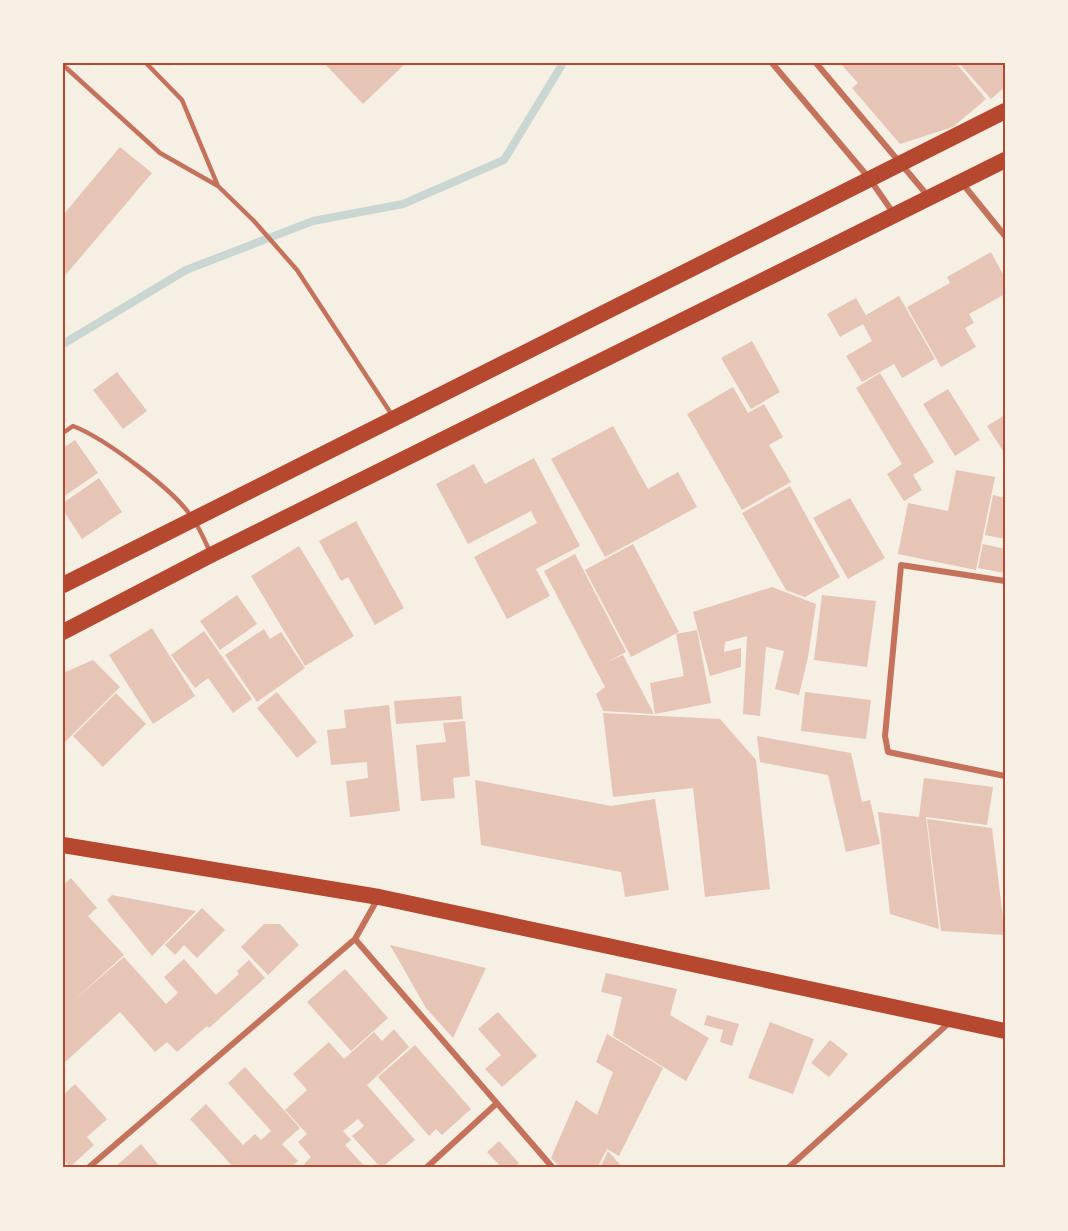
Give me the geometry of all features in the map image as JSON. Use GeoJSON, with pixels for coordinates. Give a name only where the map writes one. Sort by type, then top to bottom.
{"type":"FeatureCollection","features":[{"type":"Feature","properties":{"kind":"highway"},"geometry":{"type":"LineString","coordinates":[[64,581],[1005,111]]}},
{"type":"Feature","properties":{"kind":"highway"},"geometry":{"type":"LineString","coordinates":[[63,632],[211,555],[1005,160]]}},
{"type":"Feature","properties":{"kind":"highway"},"geometry":{"type":"LineString","coordinates":[[63,845],[378,897],[1005,1031]]}},
{"type":"Feature","properties":{"kind":"street"},"geometry":{"type":"LineString","coordinates":[[772,63],[869,178],[895,215]]}},
{"type":"Feature","properties":{"kind":"street"},"geometry":{"type":"LineString","coordinates":[[816,63],[929,198]]}},
{"type":"Feature","properties":{"kind":"street"},"geometry":{"type":"LineString","coordinates":[[961,182],[1005,236]]}},
{"type":"Feature","properties":{"kind":"street"},"geometry":{"type":"LineString","coordinates":[[1005,581],[901,565],[885,736],[888,752],[1005,776]]}},
{"type":"Feature","properties":{"kind":"street"},"geometry":{"type":"LineString","coordinates":[[88,1168],[355,939],[378,897]]}},
{"type":"Feature","properties":{"kind":"street"},"geometry":{"type":"LineString","coordinates":[[355,939],[553,1168]]}},
{"type":"Feature","properties":{"kind":"street"},"geometry":{"type":"LineString","coordinates":[[788,1168],[953,1019]]}},
{"type":"Feature","properties":{"kind":"street"},"geometry":{"type":"LineString","coordinates":[[426,1168],[496,1104]]}},
{"type":"Feature","properties":{"kind":"lane"},"geometry":{"type":"LineString","coordinates":[[146,63],[182,100],[219,186]]}},
{"type":"Feature","properties":{"kind":"lane"},"geometry":{"type":"LineString","coordinates":[[63,65],[160,153],[219,186],[254,221],[297,270],[394,418]]}},
{"type":"Feature","properties":{"kind":"lane"},"geometry":{"type":"LineString","coordinates":[[63,433],[73,426],[91,433],[170,493],[193,518],[211,555]]}},
{"type":"Feature","properties":{"kind":"building"},"geometry":{"type":"Polygon","coordinates":[[[324,63],[406,63],[363,104],[324,63]]]}},
{"type":"Feature","properties":{"kind":"building"},"geometry":{"type":"Polygon","coordinates":[[[840,63],[956,63],[986,99],[953,127],[900,144],[852,88],[858,83],[840,63]]]}},
{"type":"Feature","properties":{"kind":"building"},"geometry":{"type":"Polygon","coordinates":[[[959,63],[1005,63],[1005,87],[991,99],[959,63]]]}},
{"type":"Feature","properties":{"kind":"building"},"geometry":{"type":"Polygon","coordinates":[[[120,147],[152,173],[63,278],[63,215],[120,147]]]}},
{"type":"Feature","properties":{"kind":"building"},"geometry":{"type":"Polygon","coordinates":[[[991,252],[1005,278],[1005,294],[969,314],[974,323],[965,328],[976,347],[941,367],[907,307],[950,283],[947,277],[991,252]]]}},
{"type":"Feature","properties":{"kind":"building"},"geometry":{"type":"Polygon","coordinates":[[[899,296],[935,359],[902,378],[894,364],[862,382],[846,356],[872,341],[863,324],[840,337],[827,314],[856,298],[876,333],[866,315],[899,296]]]}},
{"type":"Feature","properties":{"kind":"building"},"geometry":{"type":"Polygon","coordinates":[[[752,341],[780,392],[751,409],[721,358],[752,341]]]}},
{"type":"Feature","properties":{"kind":"building"},"geometry":{"type":"Polygon","coordinates":[[[117,372],[147,411],[123,429],[93,390],[117,372]]]}},
{"type":"Feature","properties":{"kind":"building"},"geometry":{"type":"Polygon","coordinates":[[[880,373],[934,462],[913,475],[922,490],[904,501],[887,474],[902,464],[856,388],[880,373]]]}},
{"type":"Feature","properties":{"kind":"building"},"geometry":{"type":"Polygon","coordinates":[[[733,387],[748,413],[764,404],[783,437],[769,445],[791,482],[742,510],[687,414],[733,387]]]}},
{"type":"Feature","properties":{"kind":"building"},"geometry":{"type":"Polygon","coordinates":[[[948,389],[980,440],[955,456],[923,404],[948,389]]]}},
{"type":"Feature","properties":{"kind":"building"},"geometry":{"type":"Polygon","coordinates":[[[1005,415],[1005,450],[1003,451],[987,426],[1005,415]]]}},
{"type":"Feature","properties":{"kind":"building"},"geometry":{"type":"Polygon","coordinates":[[[613,426],[648,489],[678,472],[697,507],[605,557],[551,459],[613,426]]]}},
{"type":"Feature","properties":{"kind":"building"},"geometry":{"type":"Polygon","coordinates":[[[75,440],[98,473],[63,497],[63,448],[75,440]]]}},
{"type":"Feature","properties":{"kind":"building"},"geometry":{"type":"Polygon","coordinates":[[[534,458],[580,546],[536,569],[550,596],[507,619],[474,557],[537,523],[531,511],[468,544],[436,484],[474,464],[485,484],[534,458]]]}},
{"type":"Feature","properties":{"kind":"building"},"geometry":{"type":"Polygon","coordinates":[[[956,470],[995,477],[976,570],[898,554],[908,503],[948,511],[956,470]]]}},
{"type":"Feature","properties":{"kind":"building"},"geometry":{"type":"Polygon","coordinates":[[[99,478],[122,512],[82,539],[63,510],[63,503],[99,478]]]}},
{"type":"Feature","properties":{"kind":"building"},"geometry":{"type":"Polygon","coordinates":[[[790,486],[840,577],[805,597],[786,590],[742,513],[790,486]]]}},
{"type":"Feature","properties":{"kind":"building"},"geometry":{"type":"Polygon","coordinates":[[[993,495],[1005,498],[1005,539],[985,535],[993,495]]]}},
{"type":"Feature","properties":{"kind":"building"},"geometry":{"type":"Polygon","coordinates":[[[850,498],[885,558],[848,579],[813,518],[850,498]]]}},
{"type":"Feature","properties":{"kind":"building"},"geometry":{"type":"Polygon","coordinates":[[[356,521],[404,608],[375,625],[348,577],[341,581],[319,541],[356,521]]]}},
{"type":"Feature","properties":{"kind":"building"},"geometry":{"type":"Polygon","coordinates":[[[633,544],[679,632],[631,657],[585,570],[633,544]]]}},
{"type":"Feature","properties":{"kind":"building"},"geometry":{"type":"Polygon","coordinates":[[[983,544],[1005,549],[1005,573],[978,568],[983,544]]]}},
{"type":"Feature","properties":{"kind":"building"},"geometry":{"type":"Polygon","coordinates":[[[299,546],[354,636],[305,666],[251,576],[299,546]]]}},
{"type":"Feature","properties":{"kind":"building"},"geometry":{"type":"Polygon","coordinates":[[[575,554],[626,652],[607,662],[623,655],[654,714],[603,711],[596,694],[605,687],[544,571],[575,554]]]}},
{"type":"Feature","properties":{"kind":"building"},"geometry":{"type":"Polygon","coordinates":[[[772,587],[816,604],[808,657],[799,695],[775,689],[784,651],[766,647],[760,716],[743,714],[747,636],[725,642],[724,652],[741,648],[741,667],[710,676],[693,612],[772,587]]]}},
{"type":"Feature","properties":{"kind":"building"},"geometry":{"type":"Polygon","coordinates":[[[237,595],[257,624],[220,650],[200,621],[237,595]]]}},
{"type":"Feature","properties":{"kind":"building"},"geometry":{"type":"Polygon","coordinates":[[[822,595],[876,601],[867,667],[814,660],[822,595]]]}},
{"type":"Feature","properties":{"kind":"building"},"geometry":{"type":"Polygon","coordinates":[[[152,628],[195,696],[153,724],[109,655],[152,628]]]}},
{"type":"Feature","properties":{"kind":"building"},"geometry":{"type":"Polygon","coordinates":[[[264,629],[270,639],[281,632],[305,668],[257,702],[225,655],[264,629]]]}},
{"type":"Feature","properties":{"kind":"building"},"geometry":{"type":"Polygon","coordinates":[[[697,630],[711,703],[655,714],[650,683],[684,676],[676,634],[697,630]]]}},
{"type":"Feature","properties":{"kind":"building"},"geometry":{"type":"Polygon","coordinates":[[[204,631],[252,699],[233,713],[208,678],[195,688],[171,655],[204,631]]]}},
{"type":"Feature","properties":{"kind":"building"},"geometry":{"type":"Polygon","coordinates":[[[93,660],[120,687],[63,744],[63,673],[93,660]]]}},
{"type":"Feature","properties":{"kind":"building"},"geometry":{"type":"Polygon","coordinates":[[[277,692],[317,742],[297,758],[257,708],[277,692]]]}},
{"type":"Feature","properties":{"kind":"building"},"geometry":{"type":"Polygon","coordinates":[[[805,692],[871,700],[866,739],[801,731],[805,692]]]}},
{"type":"Feature","properties":{"kind":"building"},"geometry":{"type":"Polygon","coordinates":[[[116,693],[146,724],[103,767],[73,736],[116,693]]]}},
{"type":"Feature","properties":{"kind":"building"},"geometry":{"type":"Polygon","coordinates":[[[461,696],[463,719],[396,724],[394,701],[461,696]]]}},
{"type":"Feature","properties":{"kind":"building"},"geometry":{"type":"Polygon","coordinates":[[[389,705],[400,811],[350,817],[346,781],[368,778],[367,762],[331,765],[327,730],[346,728],[344,710],[389,705]]]}},
{"type":"Feature","properties":{"kind":"building"},"geometry":{"type":"Polygon","coordinates":[[[603,713],[720,719],[756,760],[770,889],[705,897],[693,788],[613,797],[603,713]]]}},
{"type":"Feature","properties":{"kind":"building"},"geometry":{"type":"Polygon","coordinates":[[[465,721],[470,776],[453,778],[455,798],[421,801],[416,745],[446,742],[443,723],[465,721]]]}},
{"type":"Feature","properties":{"kind":"building"},"geometry":{"type":"Polygon","coordinates":[[[757,736],[851,753],[862,802],[870,800],[880,844],[846,852],[828,775],[760,762],[757,736]]]}},
{"type":"Feature","properties":{"kind":"building"},"geometry":{"type":"Polygon","coordinates":[[[924,778],[993,787],[987,825],[926,817],[939,929],[890,914],[878,812],[919,817],[924,778]]]}},
{"type":"Feature","properties":{"kind":"building"},"geometry":{"type":"Polygon","coordinates":[[[475,780],[611,806],[655,799],[669,890],[625,897],[621,872],[481,845],[475,780]]]}},
{"type":"Feature","properties":{"kind":"building"},"geometry":{"type":"Polygon","coordinates":[[[927,819],[992,828],[1005,935],[941,931],[927,819]]]}},
{"type":"Feature","properties":{"kind":"building"},"geometry":{"type":"Polygon","coordinates":[[[71,878],[97,908],[88,916],[124,955],[73,1001],[124,957],[166,1004],[178,993],[164,977],[184,959],[216,995],[239,974],[237,971],[249,960],[265,978],[209,1028],[207,1026],[177,1052],[167,1042],[155,1052],[120,1012],[63,1064],[63,885],[71,878]]]}},
{"type":"Feature","properties":{"kind":"building"},"geometry":{"type":"Polygon","coordinates":[[[112,895],[196,911],[152,956],[107,900],[112,895]]]}},
{"type":"Feature","properties":{"kind":"building"},"geometry":{"type":"Polygon","coordinates":[[[202,908],[225,930],[197,958],[184,945],[175,955],[165,945],[202,908]]]}},
{"type":"Feature","properties":{"kind":"building"},"geometry":{"type":"Polygon","coordinates":[[[264,924],[280,924],[299,945],[268,975],[241,947],[264,924]]]}},
{"type":"Feature","properties":{"kind":"building"},"geometry":{"type":"Polygon","coordinates":[[[390,945],[486,968],[453,1038],[426,1008],[390,945]]]}},
{"type":"Feature","properties":{"kind":"building"},"geometry":{"type":"Polygon","coordinates":[[[345,969],[388,1018],[351,1051],[307,1002],[345,969]]]}},
{"type":"Feature","properties":{"kind":"building"},"geometry":{"type":"Polygon","coordinates":[[[606,973],[677,989],[670,1015],[709,1038],[686,1081],[613,1036],[622,997],[601,992],[606,973]]]}},
{"type":"Feature","properties":{"kind":"building"},"geometry":{"type":"Polygon","coordinates":[[[498,1012],[537,1056],[502,1087],[485,1069],[501,1055],[478,1029],[498,1012]]]}},
{"type":"Feature","properties":{"kind":"building"},"geometry":{"type":"Polygon","coordinates":[[[707,1015],[739,1024],[732,1046],[720,1042],[723,1030],[704,1025],[707,1015]]]}},
{"type":"Feature","properties":{"kind":"building"},"geometry":{"type":"Polygon","coordinates":[[[770,1022],[814,1039],[793,1094],[748,1078],[770,1022]]]}},
{"type":"Feature","properties":{"kind":"building"},"geometry":{"type":"Polygon","coordinates":[[[394,1029],[409,1047],[367,1085],[415,1140],[381,1168],[352,1136],[364,1126],[358,1119],[343,1131],[351,1140],[345,1145],[366,1168],[308,1168],[304,1164],[311,1157],[298,1142],[307,1134],[285,1110],[307,1090],[293,1074],[329,1042],[344,1059],[374,1032],[382,1041],[394,1029]]]}},
{"type":"Feature","properties":{"kind":"building"},"geometry":{"type":"Polygon","coordinates":[[[607,1034],[663,1068],[619,1156],[607,1149],[597,1168],[561,1168],[551,1158],[576,1100],[597,1115],[613,1072],[596,1062],[607,1034]]]}},
{"type":"Feature","properties":{"kind":"building"},"geometry":{"type":"Polygon","coordinates":[[[830,1040],[848,1054],[829,1077],[811,1063],[830,1040]]]}},
{"type":"Feature","properties":{"kind":"building"},"geometry":{"type":"Polygon","coordinates":[[[415,1045],[471,1109],[442,1135],[436,1129],[429,1136],[378,1077],[415,1045]]]}},
{"type":"Feature","properties":{"kind":"building"},"geometry":{"type":"Polygon","coordinates":[[[245,1067],[300,1128],[282,1144],[298,1161],[290,1168],[234,1168],[190,1119],[206,1104],[243,1145],[255,1134],[261,1140],[271,1131],[228,1083],[245,1067]]]}},
{"type":"Feature","properties":{"kind":"building"},"geometry":{"type":"Polygon","coordinates":[[[75,1084],[107,1119],[87,1137],[94,1145],[70,1167],[63,1159],[63,1095],[75,1084]]]}},
{"type":"Feature","properties":{"kind":"building"},"geometry":{"type":"Polygon","coordinates":[[[499,1141],[519,1163],[514,1168],[502,1168],[487,1152],[499,1141]]]}},
{"type":"Feature","properties":{"kind":"building"},"geometry":{"type":"Polygon","coordinates":[[[141,1144],[161,1168],[114,1168],[141,1144]]]}},
{"type":"Feature","properties":{"kind":"building"},"geometry":{"type":"Polygon","coordinates":[[[608,1151],[623,1168],[600,1168],[608,1151]]]}},
{"type":"Feature","properties":{"kind":"waterway"},"geometry":{"type":"LineString","coordinates":[[63,344],[186,270],[313,221],[403,204],[504,160],[563,63]]}}]}
